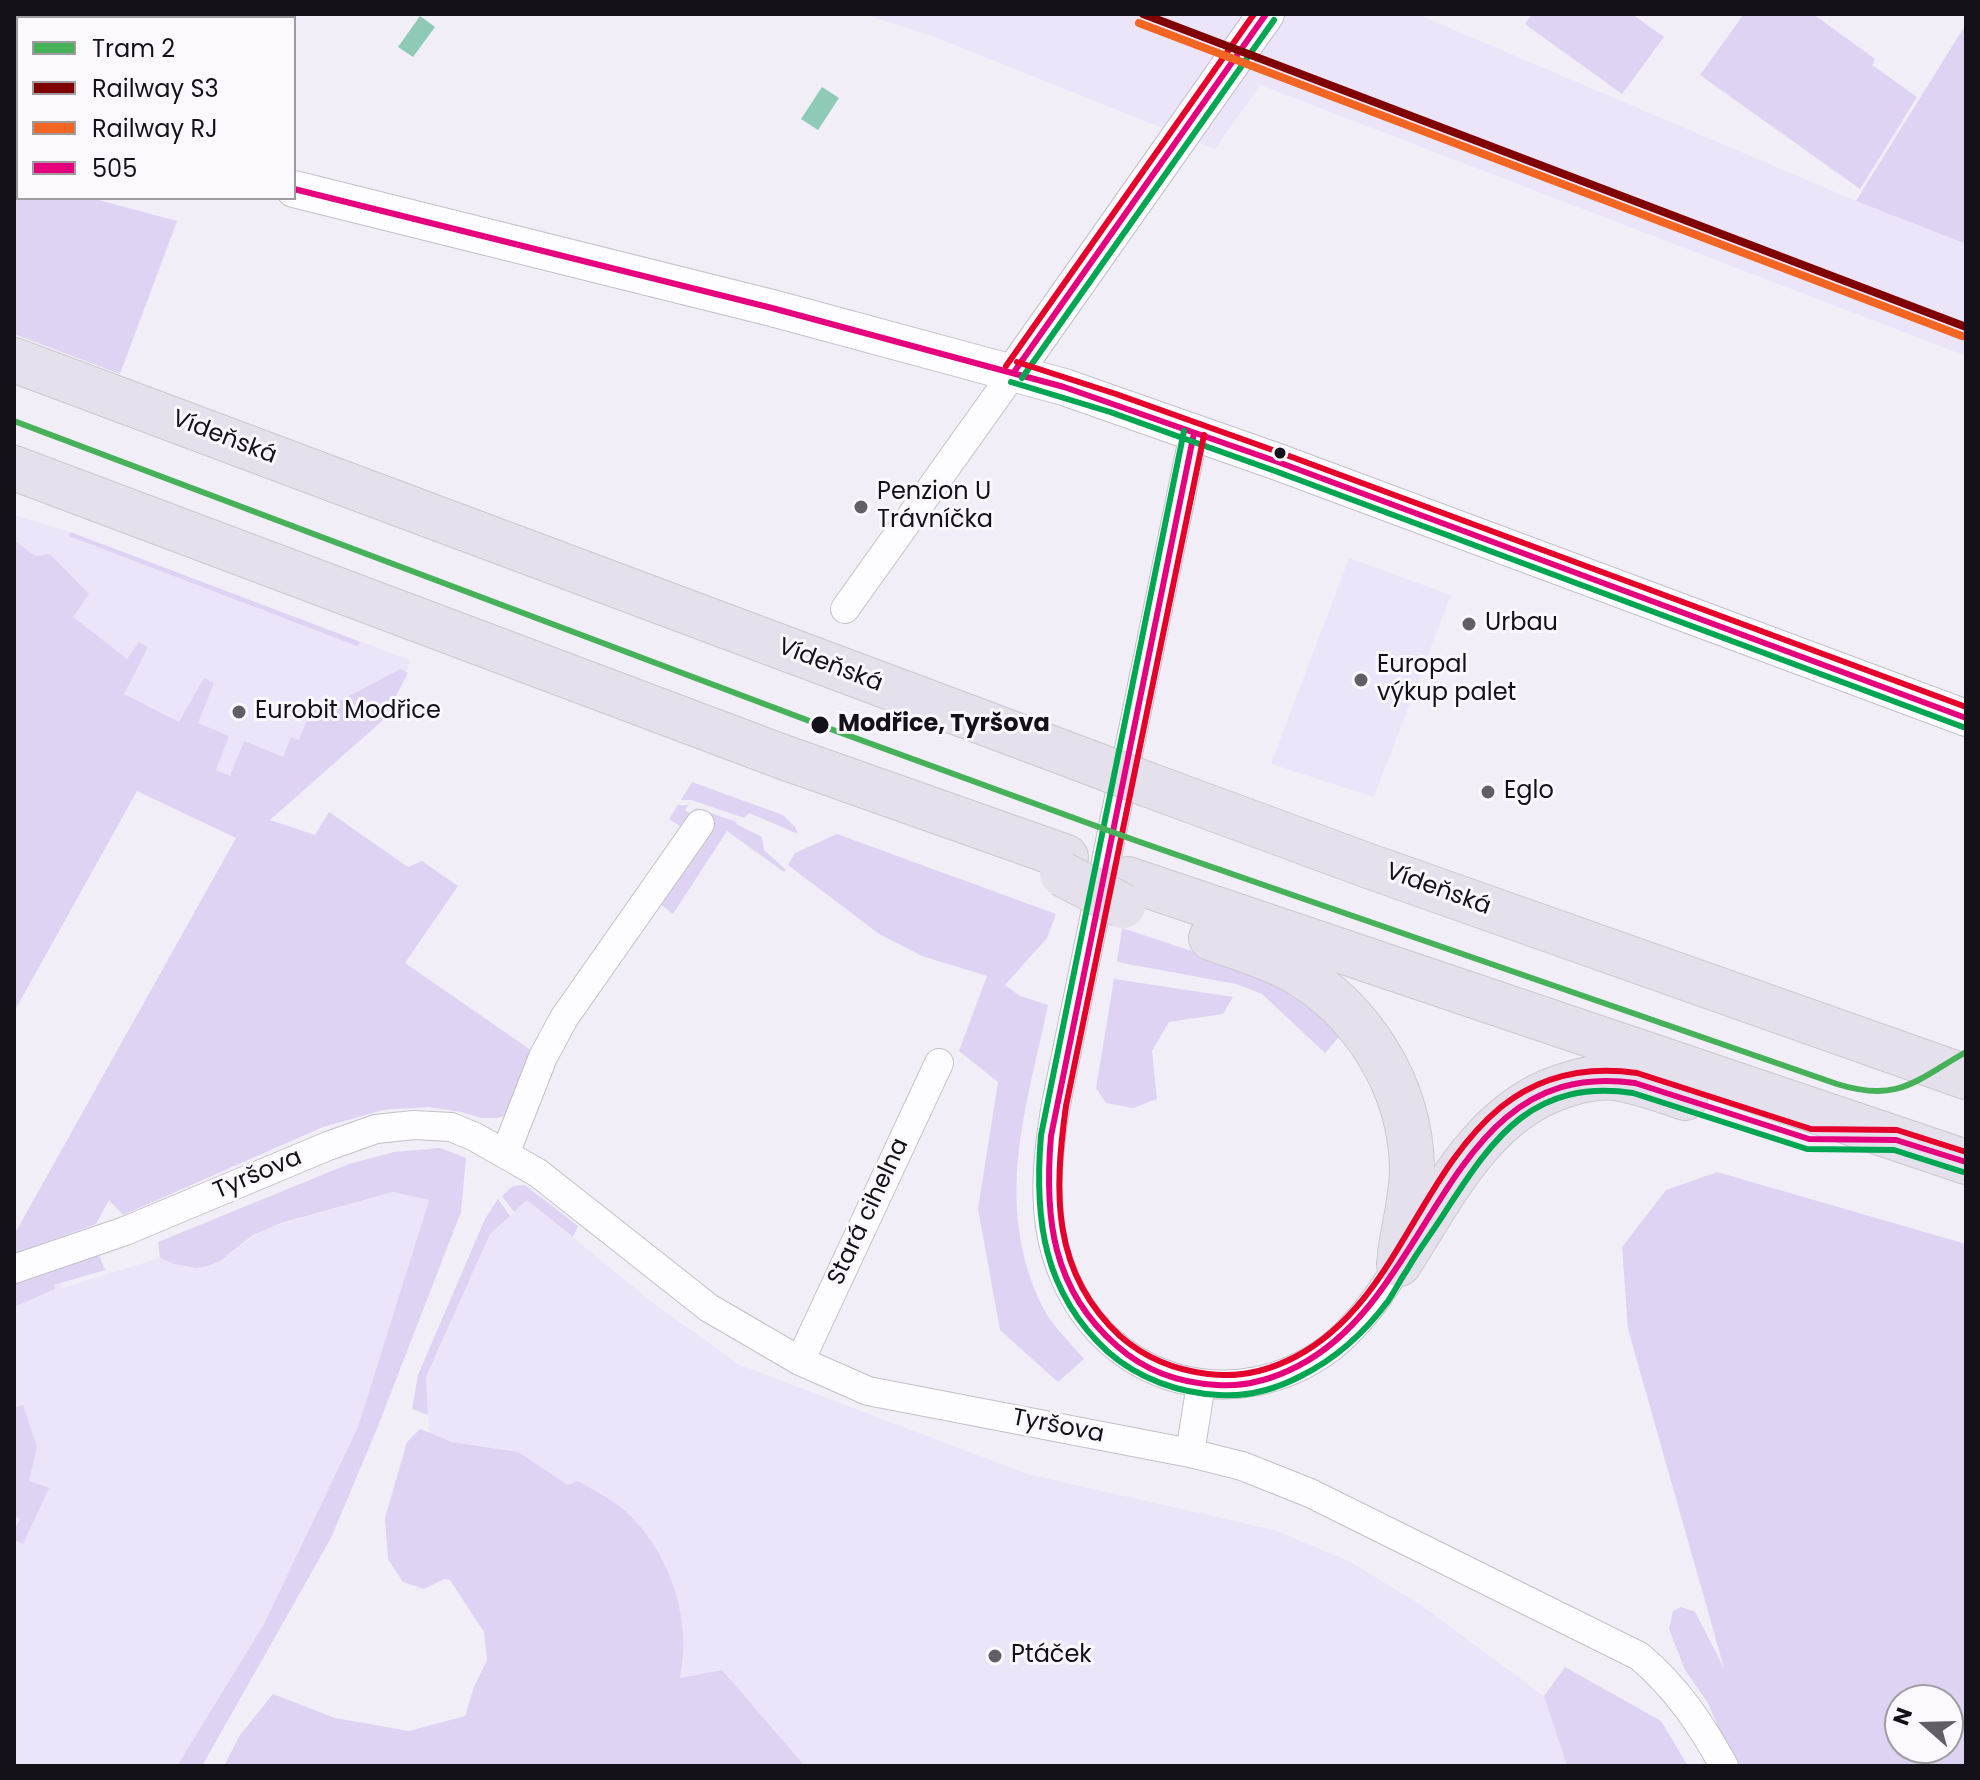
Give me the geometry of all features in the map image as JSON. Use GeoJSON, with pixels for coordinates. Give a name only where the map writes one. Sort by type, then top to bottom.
{"type":"FeatureCollection","features":[{"type":"Feature","properties":{"kind":"highway","name":"Vídeňská"},"geometry":{"type":"LineString","coordinates":[[14,360],[1149,785],[1966,1077]]}},
{"type":"Feature","properties":{"kind":"highway"},"geometry":{"type":"LineString","coordinates":[[14,468],[783,757],[996,832],[1291,969],[1313,984],[1364,1032],[1391,1073],[1411,1147],[1412,1171],[1399,1264]]}},
{"type":"Feature","properties":{"kind":"highway"},"geometry":{"type":"LineString","coordinates":[[1125,893],[1966,1162]]}},
{"type":"Feature","properties":{"kind":"highway"},"geometry":{"type":"LineString","coordinates":[[1399,1264],[1475,1149],[1498,1123],[1534,1098],[1571,1083],[1593,1078],[1614,1078],[1809,1139],[1896,1140]]}},
{"type":"Feature","properties":{"kind":"street"},"geometry":{"type":"LineString","coordinates":[[845,609],[1266,14]]}},
{"type":"Feature","properties":{"kind":"street"},"geometry":{"type":"LineString","coordinates":[[296,190],[1014,372],[1113,403],[1966,718]]}},
{"type":"Feature","properties":{"kind":"street"},"geometry":{"type":"LineString","coordinates":[[1194,433],[1056,1104],[1047,1197],[1050,1227],[1065,1279],[1100,1331],[1142,1365],[1164,1375],[1201,1384],[1253,1384],[1309,1362],[1345,1335],[1362,1317],[1380,1296],[1399,1264]]}},
{"type":"Feature","properties":{"kind":"street"},"geometry":{"type":"LineString","coordinates":[[505,1154],[543,1057],[564,1018],[700,824]]}},
{"type":"Feature","properties":{"kind":"street","name":"Stará cihelna"},"geometry":{"type":"LineString","coordinates":[[800,1361],[939,1063]]}},
{"type":"Feature","properties":{"kind":"street","name":"Tyršova"},"geometry":{"type":"LineString","coordinates":[[14,1269],[125,1231],[376,1129],[414,1125],[451,1127],[538,1173],[709,1308],[800,1361],[868,1391],[1190,1453],[1242,1466],[1310,1493],[1639,1656],[1686,1703],[1724,1766]]}},
{"type":"Feature","properties":{"kind":"street"},"geometry":{"type":"LineString","coordinates":[[1190,1453],[1201,1384]]}},
{"type":"Feature","properties":{"kind":"shaded area"},"geometry":{"type":"Polygon","coordinates":[[[864,14],[1417,14],[1856,201],[1966,244],[1966,356],[1260,85],[1215,149],[940,39],[864,14]]]}},
{"type":"Feature","properties":{"kind":"shaded area"},"geometry":{"type":"Polygon","coordinates":[[[1532,14],[1632,14],[1664,37],[1622,94],[1525,24],[1532,14]]]}},
{"type":"Feature","properties":{"kind":"shaded area"},"geometry":{"type":"Polygon","coordinates":[[[1744,14],[1813,14],[1875,59],[1872,65],[1917,97],[1860,189],[1700,75],[1744,14]]]}},
{"type":"Feature","properties":{"kind":"shaded area"},"geometry":{"type":"Polygon","coordinates":[[[420,16],[435,27],[413,57],[398,47],[420,16]]]}},
{"type":"Feature","properties":{"kind":"shaded area"},"geometry":{"type":"Polygon","coordinates":[[[1966,24],[1966,244],[1856,201],[1966,24]]]}},
{"type":"Feature","properties":{"kind":"shaded area"},"geometry":{"type":"Polygon","coordinates":[[[822,87],[839,98],[818,130],[801,119],[822,87]]]}},
{"type":"Feature","properties":{"kind":"shaded area"},"geometry":{"type":"Polygon","coordinates":[[[14,177],[16,200],[98,200],[177,221],[120,374],[14,334],[14,177]]]}},
{"type":"Feature","properties":{"kind":"shaded area"},"geometry":{"type":"Polygon","coordinates":[[[14,515],[70,532],[410,660],[403,684],[382,721],[249,837],[14,681],[14,515]]]}},
{"type":"Feature","properties":{"kind":"shaded area"},"geometry":{"type":"Polygon","coordinates":[[[70,532],[360,643],[357,646],[69,536],[70,532]]]}},
{"type":"Feature","properties":{"kind":"shaded area"},"geometry":{"type":"Polygon","coordinates":[[[14,540],[35,556],[50,554],[89,594],[73,617],[127,659],[139,642],[148,647],[124,694],[179,722],[204,678],[214,683],[198,723],[229,736],[216,770],[230,776],[244,741],[283,757],[291,737],[299,740],[312,707],[323,710],[400,669],[408,673],[382,721],[270,820],[315,835],[329,812],[408,867],[422,861],[458,886],[405,963],[535,1053],[509,1114],[482,1118],[428,1107],[383,1110],[323,1127],[123,1215],[109,1200],[96,1224],[14,1254],[14,1235],[236,838],[137,791],[14,1012],[14,540]]]}},
{"type":"Feature","properties":{"kind":"shaded area","name":"Europal výkup palet"},"geometry":{"type":"Polygon","coordinates":[[[1349,558],[1451,595],[1374,797],[1271,764],[1349,558]]]}},
{"type":"Feature","properties":{"kind":"shaded area"},"geometry":{"type":"Polygon","coordinates":[[[692,782],[783,815],[798,834],[749,813],[744,818],[691,800],[681,800],[692,782]]]}},
{"type":"Feature","properties":{"kind":"shaded area"},"geometry":{"type":"Polygon","coordinates":[[[678,805],[688,805],[685,810],[691,814],[696,808],[737,822],[762,837],[764,850],[786,870],[784,872],[727,831],[673,914],[659,903],[683,828],[669,819],[678,805]]]}},
{"type":"Feature","properties":{"kind":"shaded area"},"geometry":{"type":"Polygon","coordinates":[[[837,834],[1056,914],[1047,938],[1005,985],[1020,996],[1048,1005],[1024,1119],[1018,1156],[1017,1193],[1019,1231],[1027,1268],[1042,1306],[1084,1359],[1058,1382],[1000,1330],[978,1209],[998,1082],[959,1051],[987,976],[922,956],[879,934],[788,865],[795,853],[837,834]]]}},
{"type":"Feature","properties":{"kind":"shaded area"},"geometry":{"type":"Polygon","coordinates":[[[1122,928],[1267,976],[1344,1031],[1325,1053],[1262,994],[1236,984],[1117,962],[1122,928]]]}},
{"type":"Feature","properties":{"kind":"shaded area"},"geometry":{"type":"Polygon","coordinates":[[[1114,979],[1233,997],[1223,1014],[1169,1022],[1152,1051],[1157,1099],[1133,1108],[1106,1103],[1096,1088],[1114,979]]]}},
{"type":"Feature","properties":{"kind":"shaded area"},"geometry":{"type":"Polygon","coordinates":[[[440,1148],[466,1158],[461,1212],[331,1538],[202,1766],[177,1766],[264,1624],[358,1427],[429,1200],[393,1192],[281,1223],[253,1235],[220,1261],[197,1268],[160,1258],[158,1242],[349,1164],[394,1152],[440,1148]]]}},
{"type":"Feature","properties":{"kind":"shaded area"},"geometry":{"type":"Polygon","coordinates":[[[1717,1172],[1966,1244],[1966,1766],[1735,1766],[1708,1703],[1685,1670],[1669,1629],[1673,1611],[1681,1607],[1695,1612],[1724,1668],[1628,1329],[1622,1247],[1666,1190],[1717,1172]]]}},
{"type":"Feature","properties":{"kind":"shaded area"},"geometry":{"type":"Polygon","coordinates":[[[525,1185],[578,1226],[573,1237],[527,1200],[514,1212],[502,1196],[513,1186],[525,1185]]]}},
{"type":"Feature","properties":{"kind":"shaded area"},"geometry":{"type":"Polygon","coordinates":[[[393,1192],[429,1199],[358,1427],[264,1624],[177,1766],[14,1766],[14,1297],[60,1282],[62,1288],[160,1258],[174,1264],[220,1261],[264,1229],[393,1192]]]}},
{"type":"Feature","properties":{"kind":"shaded area"},"geometry":{"type":"Polygon","coordinates":[[[498,1199],[510,1216],[490,1234],[426,1377],[428,1415],[412,1409],[418,1375],[485,1219],[498,1199]]]}},
{"type":"Feature","properties":{"kind":"shaded area"},"geometry":{"type":"Polygon","coordinates":[[[527,1200],[653,1303],[740,1365],[1027,1474],[1274,1530],[1349,1561],[1418,1603],[1544,1696],[1567,1766],[805,1766],[722,1671],[680,1678],[684,1664],[673,1583],[429,1433],[426,1378],[490,1234],[527,1200]]]}},
{"type":"Feature","properties":{"kind":"shaded area"},"geometry":{"type":"Polygon","coordinates":[[[99,1255],[105,1270],[54,1285],[55,1289],[14,1307],[14,1284],[99,1255]]]}},
{"type":"Feature","properties":{"kind":"shaded area"},"geometry":{"type":"Polygon","coordinates":[[[23,1405],[37,1447],[29,1481],[49,1488],[23,1544],[14,1540],[14,1531],[20,1519],[14,1516],[14,1408],[23,1405]]]}},
{"type":"Feature","properties":{"kind":"shaded area"},"geometry":{"type":"Polygon","coordinates":[[[420,1429],[452,1442],[518,1452],[568,1485],[578,1481],[625,1511],[654,1545],[674,1587],[683,1633],[680,1678],[722,1670],[805,1766],[224,1766],[240,1735],[273,1694],[335,1718],[409,1731],[465,1716],[487,1660],[484,1632],[450,1580],[444,1579],[424,1589],[403,1582],[388,1559],[385,1518],[407,1442],[420,1429]]]}},
{"type":"Feature","properties":{"kind":"shaded area"},"geometry":{"type":"Polygon","coordinates":[[[1565,1667],[1661,1721],[1688,1766],[1567,1766],[1544,1696],[1565,1667]]]}},
{"type":"Feature","properties":{"kind":"tram line","name":"2"},"geometry":{"type":"LineString","coordinates":[[14,421],[836,731],[1137,841],[1837,1084],[1858,1089],[1891,1090],[1919,1080],[1966,1052]]}},
{"type":"Feature","properties":{"kind":"rail line","name":"S3"},"geometry":{"type":"LineString","coordinates":[[1143,14],[1966,327]]}},
{"type":"Feature","properties":{"kind":"rail line","name":"RJ"},"geometry":{"type":"LineString","coordinates":[[1139,23],[1962,336]]}},
{"type":"Feature","properties":{"kind":"transit line"},"geometry":{"type":"LineString","coordinates":[[1006,366],[1254,14]]}},
{"type":"Feature","properties":{"kind":"transit line","name":"505"},"geometry":{"type":"LineString","coordinates":[[1014,372],[1266,14]]}},
{"type":"Feature","properties":{"kind":"transit line"},"geometry":{"type":"LineString","coordinates":[[1022,378],[1274,20]]}},
{"type":"Feature","properties":{"kind":"transit line","name":"505"},"geometry":{"type":"LineString","coordinates":[[296,189],[772,308],[1064,387],[1278,462],[1966,718]]}},
{"type":"Feature","properties":{"kind":"transit line"},"geometry":{"type":"LineString","coordinates":[[1017,362],[1281,453],[1966,707]]}},
{"type":"Feature","properties":{"kind":"transit line"},"geometry":{"type":"LineString","coordinates":[[1011,382],[1110,412],[1275,471],[1963,727]]}},
{"type":"Feature","properties":{"kind":"transit line"},"geometry":{"type":"LineString","coordinates":[[1184,431],[1041,1135],[1039,1196],[1042,1225],[1056,1279],[1086,1329],[1108,1352],[1133,1370],[1160,1383],[1219,1395],[1262,1391],[1314,1369],[1349,1344],[1379,1312],[1465,1182],[1501,1136],[1543,1104],[1569,1095],[1599,1091],[1633,1093],[1807,1149],[1894,1150],[1963,1172]]}},
{"type":"Feature","properties":{"kind":"transit line","name":"505"},"geometry":{"type":"LineString","coordinates":[[1194,433],[1051,1136],[1049,1195],[1057,1250],[1078,1301],[1117,1346],[1151,1369],[1203,1384],[1249,1383],[1298,1366],[1345,1332],[1383,1288],[1448,1187],[1482,1142],[1522,1106],[1572,1084],[1635,1083],[1809,1139],[1896,1140],[1966,1162]]}},
{"type":"Feature","properties":{"kind":"transit line"},"geometry":{"type":"LineString","coordinates":[[1204,435],[1066,1106],[1062,1138],[1060,1200],[1069,1258],[1097,1311],[1120,1336],[1161,1362],[1208,1374],[1253,1372],[1295,1357],[1329,1334],[1358,1305],[1472,1135],[1516,1096],[1566,1075],[1601,1071],[1637,1073],[1811,1129],[1897,1130],[1966,1152]]}},
{"type":"Feature","properties":{"kind":"place","name":"Penzion U Trávníčka"},"geometry":{"type":"Point","coordinates":[861,507]}},
{"type":"Feature","properties":{"kind":"place","name":"Urbau"},"geometry":{"type":"Point","coordinates":[1469,624]}},
{"type":"Feature","properties":{"kind":"place","name":"Europal výkup palet"},"geometry":{"type":"Point","coordinates":[1361,680]}},
{"type":"Feature","properties":{"kind":"place","name":"Eurobit Modřice"},"geometry":{"type":"Point","coordinates":[239,712]}},
{"type":"Feature","properties":{"kind":"place","name":"Modřice, Tyršova"},"geometry":{"type":"Point","coordinates":[820,725]}},
{"type":"Feature","properties":{"kind":"place","name":"Eglo"},"geometry":{"type":"Point","coordinates":[1488,792]}},
{"type":"Feature","properties":{"kind":"place","name":"Ptáček"},"geometry":{"type":"Point","coordinates":[995,1656]}}]}
